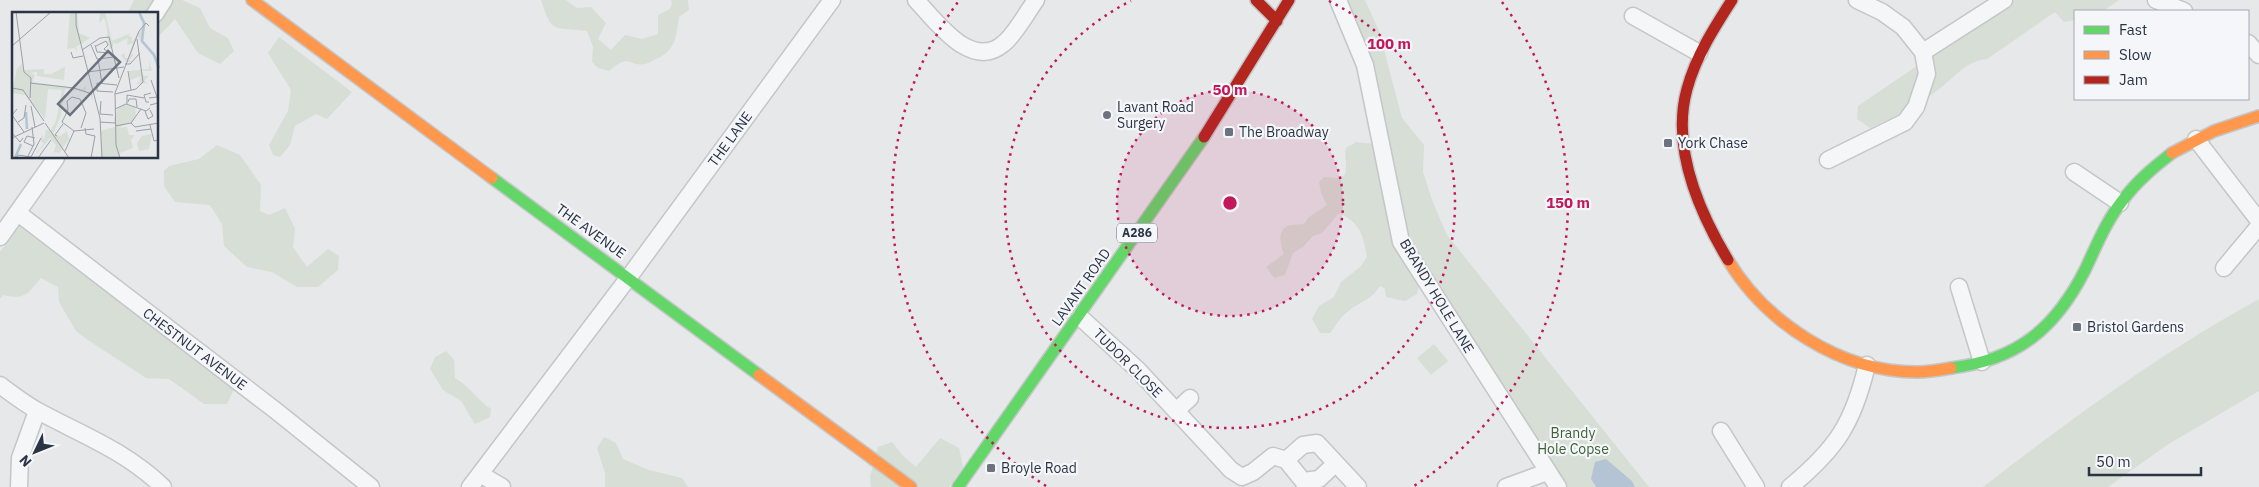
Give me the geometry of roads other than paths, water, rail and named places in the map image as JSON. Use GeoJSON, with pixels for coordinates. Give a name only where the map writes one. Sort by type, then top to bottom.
{"type":"FeatureCollection","features":[{"type":"Feature","properties":{"kind":"street"},"geometry":{"type":"LineString","coordinates":[[156,12],[164,0]]}},
{"type":"Feature","properties":{"kind":"street","name":"THE AVENUE"},"geometry":{"type":"LineString","coordinates":[[252,0],[911,487]]}},
{"type":"Feature","properties":{"kind":"street","name":"THE LANE"},"geometry":{"type":"LineString","coordinates":[[629,277],[832,0]]}},
{"type":"Feature","properties":{"kind":"street"},"geometry":{"type":"LineString","coordinates":[[916,0],[955,40],[972,51],[990,52],[1004,44],[1036,0]]}},
{"type":"Feature","properties":{"kind":"street"},"geometry":{"type":"LineString","coordinates":[[1256,0],[1277,21]]}},
{"type":"Feature","properties":{"kind":"street","name":"LAVANT ROAD"},"geometry":{"type":"LineString","coordinates":[[958,487],[1080,317],[1199,142],[1289,0]]}},
{"type":"Feature","properties":{"kind":"street","name":"BRANDY HOLE LANE"},"geometry":{"type":"LineString","coordinates":[[1338,0],[1365,65],[1401,242],[1558,487]]}},
{"type":"Feature","properties":{"kind":"street"},"geometry":{"type":"LineString","coordinates":[[1732,0],[1699,53],[1685,91],[1682,133],[1695,194],[1716,238],[1746,286],[1782,324],[1808,341],[1830,352],[1868,365],[1920,373],[1943,372],[1982,362],[2027,344],[2048,326],[2066,305],[2080,283],[2110,219],[2134,186],[2162,161],[2196,139],[2259,116]]}},
{"type":"Feature","properties":{"kind":"street"},"geometry":{"type":"LineString","coordinates":[[1828,160],[1906,122],[1916,107],[1927,74],[1923,52],[1903,27],[1882,12],[1857,0]]}},
{"type":"Feature","properties":{"kind":"street"},"geometry":{"type":"LineString","coordinates":[[1923,52],[2004,0]]}},
{"type":"Feature","properties":{"kind":"street"},"geometry":{"type":"LineString","coordinates":[[2156,0],[2181,10]]}},
{"type":"Feature","properties":{"kind":"street"},"geometry":{"type":"LineString","coordinates":[[1633,16],[1699,53]]}},
{"type":"Feature","properties":{"kind":"street"},"geometry":{"type":"LineString","coordinates":[[2249,44],[2259,55]]}},
{"type":"Feature","properties":{"kind":"street"},"geometry":{"type":"LineString","coordinates":[[2196,139],[2259,221]]}},
{"type":"Feature","properties":{"kind":"street"},"geometry":{"type":"LineString","coordinates":[[0,237],[55,159]]}},
{"type":"Feature","properties":{"kind":"street"},"geometry":{"type":"LineString","coordinates":[[2074,172],[2120,204]]}},
{"type":"Feature","properties":{"kind":"street","name":"CHESTNUT AVENUE"},"geometry":{"type":"LineString","coordinates":[[18,213],[275,410],[371,487]]}},
{"type":"Feature","properties":{"kind":"street"},"geometry":{"type":"LineString","coordinates":[[2224,268],[2259,226]]}},
{"type":"Feature","properties":{"kind":"street"},"geometry":{"type":"LineString","coordinates":[[470,487],[490,482],[629,277]]}},
{"type":"Feature","properties":{"kind":"street"},"geometry":{"type":"LineString","coordinates":[[1959,287],[1982,362]]}},
{"type":"Feature","properties":{"kind":"street","name":"TUDOR CLOSE"},"geometry":{"type":"LineString","coordinates":[[1080,317],[1138,370],[1230,470],[1242,476],[1253,472],[1273,456],[1286,460]]}},
{"type":"Feature","properties":{"kind":"street"},"geometry":{"type":"LineString","coordinates":[[1790,487],[1826,456],[1838,440],[1861,393],[1868,365]]}},
{"type":"Feature","properties":{"kind":"street"},"geometry":{"type":"LineString","coordinates":[[0,385],[37,411],[109,446],[145,470],[163,487]]}},
{"type":"Feature","properties":{"kind":"street"},"geometry":{"type":"LineString","coordinates":[[1176,411],[1190,398]]}},
{"type":"Feature","properties":{"kind":"street"},"geometry":{"type":"LineString","coordinates":[[19,487],[20,458],[37,411]]}},
{"type":"Feature","properties":{"kind":"street"},"geometry":{"type":"LineString","coordinates":[[1720,431],[1756,487]]}},
{"type":"Feature","properties":{"kind":"street"},"geometry":{"type":"LineString","coordinates":[[1335,464],[1319,479],[1303,481],[1286,460],[1303,445],[1317,443],[1358,487]]}},
{"type":"Feature","properties":{"kind":"street"},"geometry":{"type":"LineString","coordinates":[[1506,487],[1547,472]]}},
{"type":"Feature","properties":{"kind":"water"},"geometry":{"type":"Polygon","coordinates":[[[1606,459],[1632,481],[1635,487],[1596,487],[1591,479],[1595,462],[1606,459]]]}},
{"type":"Feature","properties":{"kind":"place","name":"Lavant Road Surgery"},"geometry":{"type":"Point","coordinates":[1107,115]}},
{"type":"Feature","properties":{"kind":"place","name":"The Broadway"},"geometry":{"type":"Point","coordinates":[1229,132]}},
{"type":"Feature","properties":{"kind":"place","name":"York Chase"},"geometry":{"type":"Point","coordinates":[1668,143]}},
{"type":"Feature","properties":{"kind":"place","name":"Bristol Gardens"},"geometry":{"type":"Point","coordinates":[2077,327]}},
{"type":"Feature","properties":{"kind":"place","name":"Broyle Road"},"geometry":{"type":"Point","coordinates":[991,468]}},
{"type":"Feature","properties":{"kind":"park label","name":"Brandy Hole Copse"},"geometry":{"type":"Point","coordinates":[1573,442]}}]}
